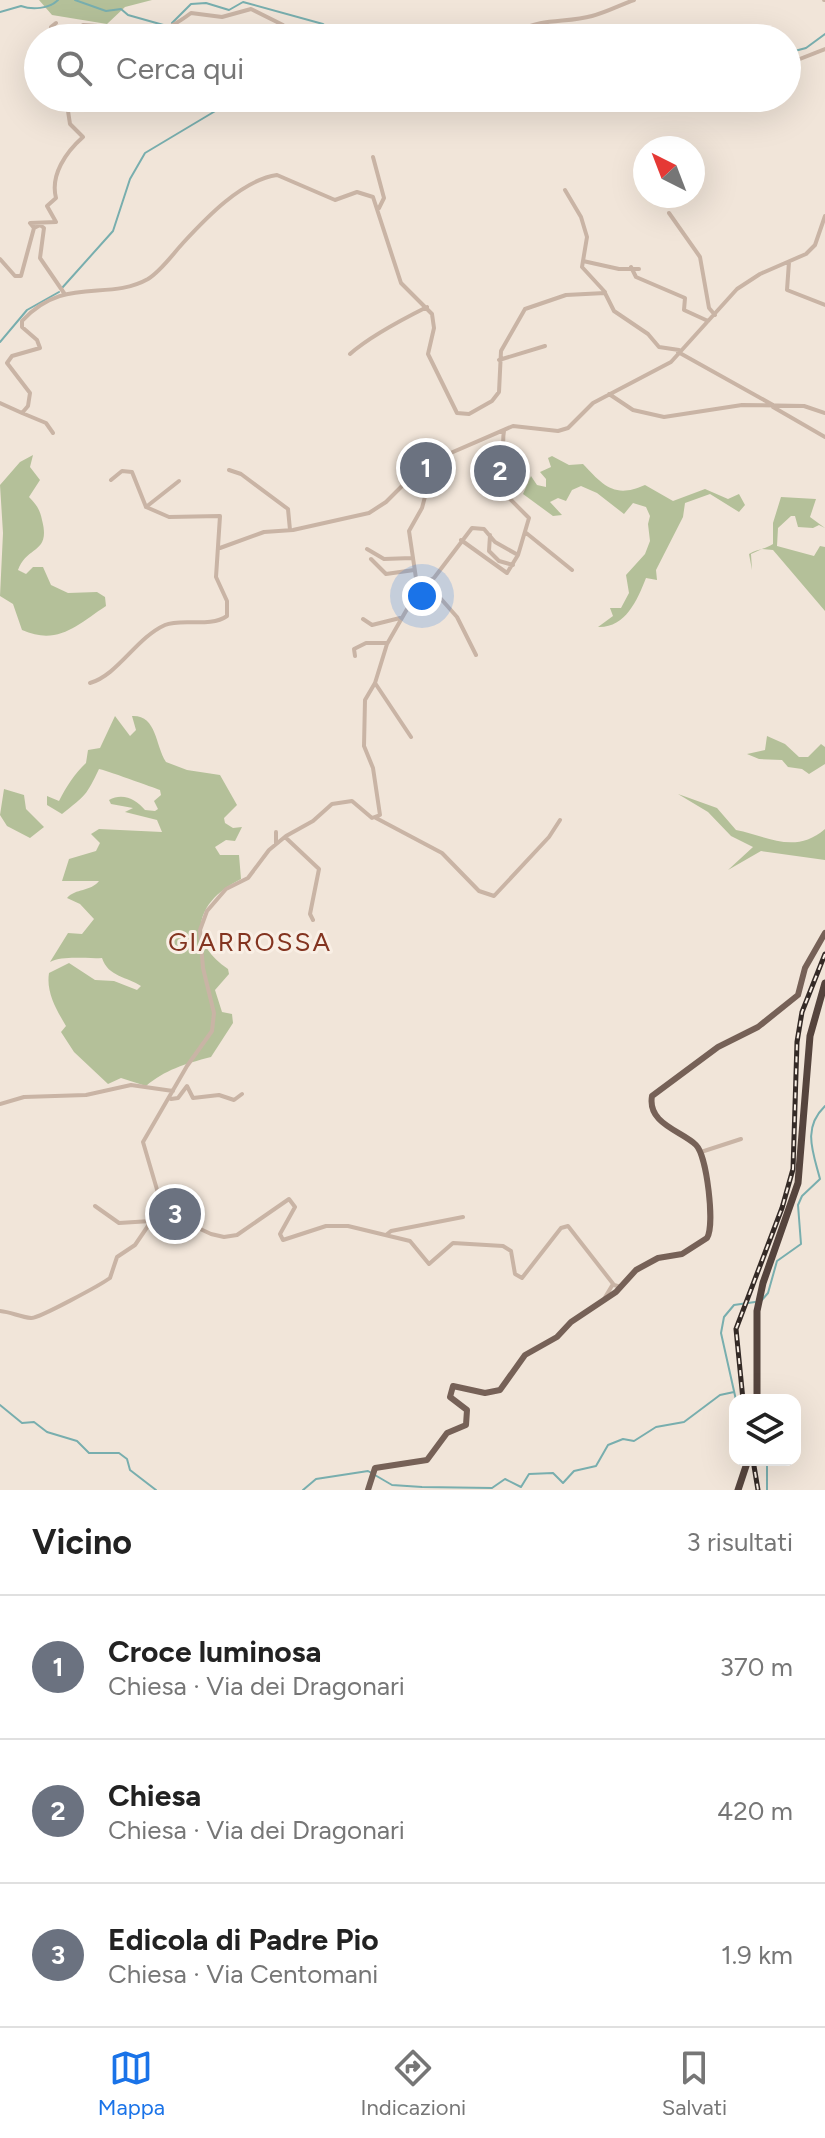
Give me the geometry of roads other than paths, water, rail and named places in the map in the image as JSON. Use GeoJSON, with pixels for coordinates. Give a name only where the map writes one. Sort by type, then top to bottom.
{"type":"FeatureCollection","features":[{"type":"Feature","properties":{"kind":"highway"},"geometry":{"type":"LineString","coordinates":[[759,1394],[758,1320],[801,1169],[810,1036],[825,983]]}},
{"type":"Feature","properties":{"kind":"highway"},"geometry":{"type":"LineString","coordinates":[[776,1250],[803,1171],[814,1028],[825,990]]}},
{"type":"Feature","properties":{"kind":"highway"},"geometry":{"type":"LineString","coordinates":[[736,1490],[744,1466]]}},
{"type":"Feature","properties":{"kind":"main road"},"geometry":{"type":"LineString","coordinates":[[368,1490],[370,1478],[377,1467],[428,1459],[447,1433],[463,1428],[468,1421],[466,1408],[450,1397],[452,1387],[460,1385],[485,1393],[500,1390],[525,1355],[557,1337],[568,1324],[602,1302],[643,1266],[658,1258],[682,1254],[709,1237],[710,1196],[701,1152],[655,1114],[651,1105],[653,1094],[718,1047],[758,1027],[798,995],[805,968],[825,933]]}},
{"type":"Feature","properties":{"kind":"street"},"geometry":{"type":"LineString","coordinates":[[539,24],[553,19],[568,21],[593,16],[634,0]]}},
{"type":"Feature","properties":{"kind":"street"},"geometry":{"type":"LineString","coordinates":[[177,24],[191,13],[222,17],[251,9],[281,24]]}},
{"type":"Feature","properties":{"kind":"street"},"geometry":{"type":"LineString","coordinates":[[801,58],[825,49]]}},
{"type":"Feature","properties":{"kind":"street"},"geometry":{"type":"LineString","coordinates":[[34,228],[30,225],[37,220],[56,222],[47,206],[56,198],[55,177],[69,151],[83,137],[70,124],[68,112]]}},
{"type":"Feature","properties":{"kind":"street"},"geometry":{"type":"LineString","coordinates":[[373,157],[384,198],[378,210]]}},
{"type":"Feature","properties":{"kind":"street"},"geometry":{"type":"LineString","coordinates":[[22,413],[28,406],[30,393],[14,375],[7,359],[38,350],[37,340],[21,323],[36,305],[64,293],[145,280],[199,226],[254,182],[267,176],[283,176],[335,200],[357,192],[369,194],[378,210],[401,283],[427,307],[434,325],[428,354],[455,411],[469,414],[496,397],[501,386],[499,360],[527,308],[566,295],[597,292],[607,295]]}},
{"type":"Feature","properties":{"kind":"street"},"geometry":{"type":"LineString","coordinates":[[565,190],[581,217],[587,237],[583,269],[607,295],[614,311],[648,334],[659,347],[678,352],[825,437]]}},
{"type":"Feature","properties":{"kind":"street"},"geometry":{"type":"LineString","coordinates":[[669,213],[703,264],[709,308],[715,315]]}},
{"type":"Feature","properties":{"kind":"street"},"geometry":{"type":"LineString","coordinates":[[220,548],[264,532],[290,530],[372,512],[423,465],[519,424],[564,430],[593,403],[666,366],[747,281],[812,249],[825,216]]}},
{"type":"Feature","properties":{"kind":"street"},"geometry":{"type":"LineString","coordinates":[[0,259],[15,276],[21,276],[34,228],[40,225],[44,230],[40,258],[64,293]]}},
{"type":"Feature","properties":{"kind":"street"},"geometry":{"type":"LineString","coordinates":[[582,261],[619,269],[639,269]]}},
{"type":"Feature","properties":{"kind":"street"},"geometry":{"type":"LineString","coordinates":[[789,262],[787,290],[825,305]]}},
{"type":"Feature","properties":{"kind":"street"},"geometry":{"type":"LineString","coordinates":[[631,267],[636,277],[685,298],[684,310],[708,321]]}},
{"type":"Feature","properties":{"kind":"street"},"geometry":{"type":"LineString","coordinates":[[350,354],[363,342],[387,332],[427,307]]}},
{"type":"Feature","properties":{"kind":"street"},"geometry":{"type":"LineString","coordinates":[[499,360],[545,346]]}},
{"type":"Feature","properties":{"kind":"street"},"geometry":{"type":"LineString","coordinates":[[609,394],[633,410],[664,417],[722,406],[809,407],[825,413]]}},
{"type":"Feature","properties":{"kind":"street"},"geometry":{"type":"LineString","coordinates":[[0,403],[46,423],[53,433]]}},
{"type":"Feature","properties":{"kind":"street"},"geometry":{"type":"LineString","coordinates":[[461,540],[507,573],[518,555],[529,518],[507,496],[509,472],[502,444],[504,431]]}},
{"type":"Feature","properties":{"kind":"street"},"geometry":{"type":"LineString","coordinates":[[376,818],[381,811],[373,768],[364,746],[365,700],[375,683],[388,643],[417,587],[409,531],[422,508],[435,459]]}},
{"type":"Feature","properties":{"kind":"street"},"geometry":{"type":"LineString","coordinates":[[229,470],[241,474],[288,509],[290,530]]}},
{"type":"Feature","properties":{"kind":"street"},"geometry":{"type":"LineString","coordinates":[[90,683],[104,678],[116,663],[165,625],[225,618],[227,601],[216,577],[220,548],[219,514],[190,519],[169,517],[146,507],[132,472],[122,471],[111,480]]}},
{"type":"Feature","properties":{"kind":"street"},"geometry":{"type":"LineString","coordinates":[[146,507],[179,481]]}},
{"type":"Feature","properties":{"kind":"street"},"geometry":{"type":"LineString","coordinates":[[417,587],[427,583],[472,528],[484,529],[518,555]]}},
{"type":"Feature","properties":{"kind":"street"},"geometry":{"type":"LineString","coordinates":[[525,532],[572,570]]}},
{"type":"Feature","properties":{"kind":"street"},"geometry":{"type":"LineString","coordinates":[[490,535],[489,551],[499,561],[513,565]]}},
{"type":"Feature","properties":{"kind":"street"},"geometry":{"type":"LineString","coordinates":[[367,549],[384,559],[412,558]]}},
{"type":"Feature","properties":{"kind":"street"},"geometry":{"type":"LineString","coordinates":[[371,559],[386,574],[414,570]]}},
{"type":"Feature","properties":{"kind":"street"},"geometry":{"type":"LineString","coordinates":[[427,583],[457,617],[476,655]]}},
{"type":"Feature","properties":{"kind":"street"},"geometry":{"type":"LineString","coordinates":[[363,619],[372,625],[402,618]]}},
{"type":"Feature","properties":{"kind":"street"},"geometry":{"type":"LineString","coordinates":[[355,656],[354,649],[365,643],[388,643]]}},
{"type":"Feature","properties":{"kind":"street"},"geometry":{"type":"LineString","coordinates":[[375,683],[411,737]]}},
{"type":"Feature","properties":{"kind":"street"},"geometry":{"type":"LineString","coordinates":[[560,820],[549,837],[494,896],[479,891],[442,853],[369,816],[355,802],[340,801],[285,837],[248,878],[222,893],[202,921],[203,968],[214,1022],[207,1041],[187,1066],[171,1099],[143,1142],[158,1193],[186,1218],[211,1234],[227,1237],[239,1233],[289,1199],[295,1207],[280,1234],[284,1240],[333,1226],[412,1242],[429,1264],[456,1242],[505,1246],[511,1253],[515,1274],[522,1278],[561,1228],[568,1226],[613,1284],[621,1287]]}},
{"type":"Feature","properties":{"kind":"street"},"geometry":{"type":"LineString","coordinates":[[276,832],[276,844]]}},
{"type":"Feature","properties":{"kind":"street"},"geometry":{"type":"LineString","coordinates":[[285,837],[319,869],[310,914],[313,920]]}},
{"type":"Feature","properties":{"kind":"street"},"geometry":{"type":"LineString","coordinates":[[0,1104],[24,1097],[86,1095],[131,1085],[175,1090]]}},
{"type":"Feature","properties":{"kind":"street"},"geometry":{"type":"LineString","coordinates":[[171,1099],[178,1098],[187,1086],[193,1098],[219,1095],[234,1100],[242,1094]]}},
{"type":"Feature","properties":{"kind":"street"},"geometry":{"type":"LineString","coordinates":[[701,1152],[741,1139]]}},
{"type":"Feature","properties":{"kind":"street"},"geometry":{"type":"LineString","coordinates":[[95,1206],[119,1223],[186,1218]]}},
{"type":"Feature","properties":{"kind":"street"},"geometry":{"type":"LineString","coordinates":[[386,1235],[391,1231],[463,1217]]}},
{"type":"Feature","properties":{"kind":"street"},"geometry":{"type":"LineString","coordinates":[[0,1311],[38,1318],[58,1309],[79,1292],[100,1285],[112,1275],[121,1253],[135,1245],[155,1220]]}},
{"type":"Feature","properties":{"kind":"street"},"geometry":{"type":"LineString","coordinates":[[602,1302],[613,1284]]}},
{"type":"Feature","properties":{"kind":"waterway"},"geometry":{"type":"LineString","coordinates":[[0,12],[21,6],[45,7],[58,0]]}},
{"type":"Feature","properties":{"kind":"waterway"},"geometry":{"type":"LineString","coordinates":[[75,0],[106,11],[121,9],[128,15],[160,24]]}},
{"type":"Feature","properties":{"kind":"waterway"},"geometry":{"type":"LineString","coordinates":[[172,23],[191,4],[206,3],[229,10],[243,2],[323,24]]}},
{"type":"Feature","properties":{"kind":"waterway"},"geometry":{"type":"LineString","coordinates":[[801,49],[825,34]]}},
{"type":"Feature","properties":{"kind":"waterway"},"geometry":{"type":"LineString","coordinates":[[62,288],[113,231],[130,179],[145,153],[214,112]]}},
{"type":"Feature","properties":{"kind":"waterway"},"geometry":{"type":"LineString","coordinates":[[0,342],[27,310],[59,292]]}},
{"type":"Feature","properties":{"kind":"waterway"},"geometry":{"type":"LineString","coordinates":[[761,1301],[768,1293],[777,1261],[801,1244],[798,1205],[802,1196],[820,1179],[812,1150],[811,1132],[825,1106]]}},
{"type":"Feature","properties":{"kind":"waterway"},"geometry":{"type":"LineString","coordinates":[[735,1394],[721,1333],[724,1317],[734,1305],[755,1302]]}},
{"type":"Feature","properties":{"kind":"waterway"},"geometry":{"type":"LineString","coordinates":[[303,1490],[316,1479],[368,1471],[392,1485],[422,1487],[492,1488],[505,1479],[521,1487],[529,1474],[553,1473],[563,1483],[574,1471],[596,1466],[608,1445],[623,1439],[634,1441],[656,1427],[684,1422],[720,1395],[734,1392]]}},
{"type":"Feature","properties":{"kind":"waterway"},"geometry":{"type":"LineString","coordinates":[[0,1405],[22,1423],[34,1422],[47,1432],[77,1441],[89,1453],[119,1453],[127,1459],[130,1470],[156,1490]]}},
{"type":"Feature","properties":{"kind":"waterway"},"geometry":{"type":"LineString","coordinates":[[767,1466],[767,1490]]}},
{"type":"Feature","properties":{"kind":"railway"},"geometry":{"type":"LineString","coordinates":[[742,1394],[736,1329],[782,1208],[793,1169],[797,1042],[802,1012],[825,954]]}},
{"type":"Feature","properties":{"kind":"railway"},"geometry":{"type":"LineString","coordinates":[[754,1466],[758,1490]]}},
{"type":"Feature","properties":{"kind":"place","name":"Croce luminosa"},"geometry":{"type":"Point","coordinates":[426,468]}},
{"type":"Feature","properties":{"kind":"place","name":"Chiesa"},"geometry":{"type":"Point","coordinates":[500,471]}},
{"type":"Feature","properties":{"kind":"place","name":"Edicola di Padre Pio"},"geometry":{"type":"Point","coordinates":[175,1214]}},
{"type":"Feature","properties":{"kind":"district","name":"GIARROSSA"},"geometry":{"type":"Point","coordinates":[250,942]}}]}
